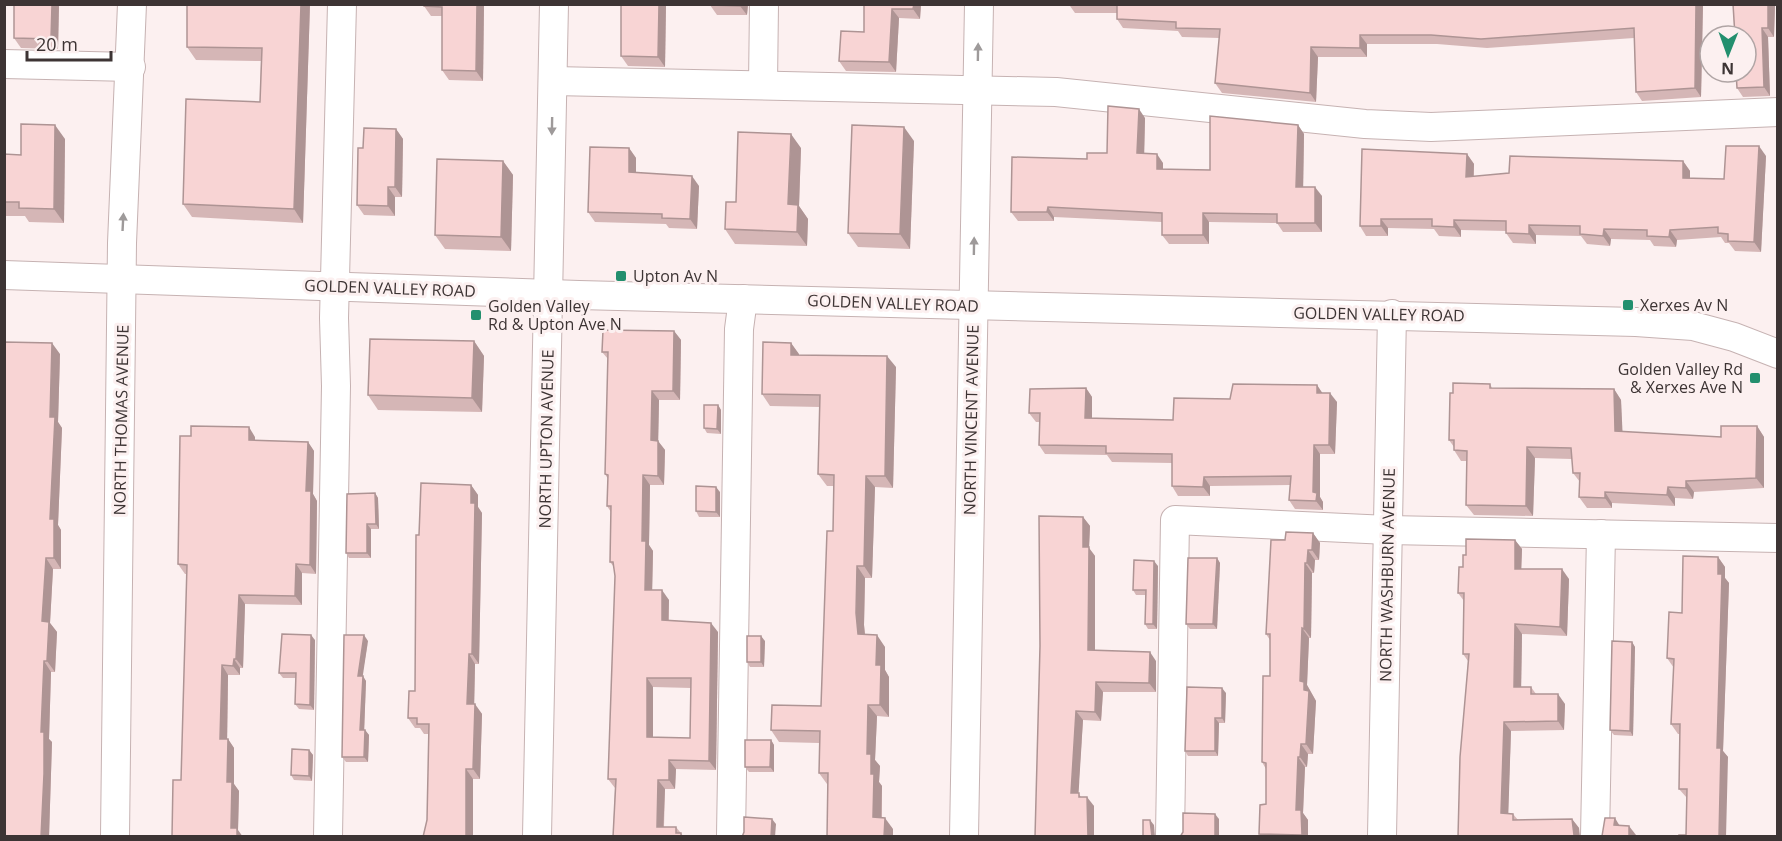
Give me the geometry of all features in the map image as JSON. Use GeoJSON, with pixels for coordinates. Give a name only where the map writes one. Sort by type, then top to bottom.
{"type":"FeatureCollection","features":[{"type":"Feature","properties":{"kind":"street","name":"NORTH THOMAS AVENUE"},"geometry":{"type":"LineString","coordinates":[[115,837],[122,280],[132,4]]}},
{"type":"Feature","properties":{"kind":"street"},"geometry":{"type":"LineString","coordinates":[[328,837],[336,386],[334,318],[342,4]]}},
{"type":"Feature","properties":{"kind":"street","name":"NORTH UPTON AVENUE"},"geometry":{"type":"LineString","coordinates":[[537,837],[554,4]]}},
{"type":"Feature","properties":{"kind":"street"},"geometry":{"type":"LineString","coordinates":[[763,86],[764,4]]}},
{"type":"Feature","properties":{"kind":"street","name":"NORTH VINCENT AVENUE"},"geometry":{"type":"LineString","coordinates":[[964,837],[979,4]]}},
{"type":"Feature","properties":{"kind":"street"},"geometry":{"type":"LineString","coordinates":[[4,64],[131,67]]}},
{"type":"Feature","properties":{"kind":"street"},"geometry":{"type":"LineString","coordinates":[[553,81],[1056,92],[1365,124],[1431,127],[1778,112]]}},
{"type":"Feature","properties":{"kind":"street","name":"GOLDEN VALLEY ROAD"},"geometry":{"type":"LineString","coordinates":[[4,275],[549,294],[1636,322],[1693,326],[1734,337],[1778,354]]}},
{"type":"Feature","properties":{"kind":"street"},"geometry":{"type":"LineString","coordinates":[[731,837],[739,329],[743,299]]}},
{"type":"Feature","properties":{"kind":"street","name":"NORTH WASHBURN AVENUE"},"geometry":{"type":"LineString","coordinates":[[1382,837],[1392,314]]}},
{"type":"Feature","properties":{"kind":"street"},"geometry":{"type":"LineString","coordinates":[[1170,837],[1175,520],[1388,530],[1778,538]]}},
{"type":"Feature","properties":{"kind":"street"},"geometry":{"type":"LineString","coordinates":[[1595,837],[1601,534]]}},
{"type":"Feature","properties":{"kind":"building"},"geometry":{"type":"Polygon","coordinates":[[[14,4],[52,4],[51,39],[14,38],[14,4]]]}},
{"type":"Feature","properties":{"kind":"building"},"geometry":{"type":"Polygon","coordinates":[[[187,4],[301,4],[294,209],[183,204],[186,99],[260,102],[262,48],[187,47],[187,4]]]}},
{"type":"Feature","properties":{"kind":"building"},"geometry":{"type":"Polygon","coordinates":[[[424,4],[477,4],[476,71],[442,70],[442,7],[424,6],[424,4]]]}},
{"type":"Feature","properties":{"kind":"building"},"geometry":{"type":"Polygon","coordinates":[[[621,4],[659,4],[658,57],[621,56],[621,4]]]}},
{"type":"Feature","properties":{"kind":"building"},"geometry":{"type":"Polygon","coordinates":[[[740,4],[740,6],[710,5],[740,4]]]}},
{"type":"Feature","properties":{"kind":"building"},"geometry":{"type":"Polygon","coordinates":[[[864,4],[914,4],[913,9],[892,9],[889,62],[839,61],[841,31],[864,32],[864,4]]]}},
{"type":"Feature","properties":{"kind":"building"},"geometry":{"type":"Polygon","coordinates":[[[1117,4],[1696,4],[1695,88],[1636,92],[1634,28],[1481,39],[1431,35],[1360,35],[1360,48],[1311,47],[1310,93],[1215,83],[1220,29],[1176,28],[1176,22],[1117,19],[1117,4]]]}},
{"type":"Feature","properties":{"kind":"building"},"geometry":{"type":"Polygon","coordinates":[[[1733,4],[1768,4],[1768,28],[1762,28],[1764,87],[1737,88],[1737,84],[1758,84],[1758,24],[1734,24],[1733,4]]]}},
{"type":"Feature","properties":{"kind":"building"},"geometry":{"type":"Polygon","coordinates":[[[1108,106],[1139,109],[1137,153],[1157,154],[1157,169],[1210,170],[1210,116],[1298,125],[1296,187],[1315,187],[1315,223],[1277,223],[1277,214],[1203,213],[1203,235],[1162,235],[1162,213],[1048,207],[1047,212],[1011,212],[1012,157],[1087,159],[1087,153],[1107,153],[1108,106]]]}},
{"type":"Feature","properties":{"kind":"building"},"geometry":{"type":"Polygon","coordinates":[[[21,124],[55,125],[54,209],[19,208],[19,202],[4,202],[4,154],[21,155],[21,124]]]}},
{"type":"Feature","properties":{"kind":"building"},"geometry":{"type":"Polygon","coordinates":[[[852,125],[904,127],[900,234],[848,233],[852,125]]]}},
{"type":"Feature","properties":{"kind":"building"},"geometry":{"type":"Polygon","coordinates":[[[364,128],[396,129],[395,187],[388,187],[388,206],[357,205],[358,148],[363,148],[364,128]]]}},
{"type":"Feature","properties":{"kind":"building"},"geometry":{"type":"Polygon","coordinates":[[[738,132],[791,134],[788,204],[798,205],[797,232],[725,229],[726,202],[736,202],[738,132]]]}},
{"type":"Feature","properties":{"kind":"building"},"geometry":{"type":"Polygon","coordinates":[[[1726,146],[1759,146],[1754,242],[1728,241],[1728,234],[1718,233],[1718,227],[1670,230],[1669,237],[1647,236],[1647,230],[1604,229],[1603,236],[1580,234],[1580,226],[1529,225],[1529,234],[1506,233],[1506,221],[1454,220],[1454,227],[1432,226],[1432,219],[1381,219],[1381,226],[1360,226],[1362,149],[1467,154],[1466,177],[1509,173],[1510,156],[1683,161],[1683,178],[1724,179],[1726,146]]]}},
{"type":"Feature","properties":{"kind":"building"},"geometry":{"type":"Polygon","coordinates":[[[590,147],[629,148],[629,172],[692,176],[690,219],[662,218],[662,214],[588,212],[590,147]]]}},
{"type":"Feature","properties":{"kind":"building"},"geometry":{"type":"Polygon","coordinates":[[[437,159],[503,161],[501,237],[435,235],[437,159]]]}},
{"type":"Feature","properties":{"kind":"building"},"geometry":{"type":"Polygon","coordinates":[[[603,330],[674,331],[673,391],[652,391],[651,440],[658,441],[658,476],[643,475],[642,541],[646,541],[645,590],[662,590],[662,620],[711,623],[709,761],[669,760],[669,780],[658,780],[657,827],[676,827],[676,833],[681,833],[681,837],[613,837],[616,779],[608,779],[615,576],[613,562],[610,562],[611,506],[607,506],[608,475],[605,474],[608,352],[602,352],[603,330]],[[647,678],[647,737],[690,738],[691,678],[647,678]]]}},
{"type":"Feature","properties":{"kind":"building"},"geometry":{"type":"Polygon","coordinates":[[[370,339],[474,341],[472,398],[368,395],[370,339]]]}},
{"type":"Feature","properties":{"kind":"building"},"geometry":{"type":"Polygon","coordinates":[[[4,342],[52,343],[50,417],[55,417],[50,519],[54,519],[54,558],[46,558],[42,621],[49,622],[47,661],[44,661],[41,732],[44,732],[44,774],[41,837],[4,837],[4,342]]]}},
{"type":"Feature","properties":{"kind":"building"},"geometry":{"type":"Polygon","coordinates":[[[763,342],[791,343],[791,355],[887,356],[885,476],[866,476],[864,566],[857,566],[856,613],[858,634],[877,635],[876,665],[881,665],[880,705],[868,705],[867,754],[871,754],[871,774],[874,774],[873,817],[885,818],[884,837],[827,837],[828,773],[819,773],[820,731],[771,730],[772,705],[821,706],[827,531],[833,531],[834,475],[818,474],[820,395],[762,394],[763,342]]]}},
{"type":"Feature","properties":{"kind":"building"},"geometry":{"type":"Polygon","coordinates":[[[1453,383],[1490,384],[1490,388],[1614,389],[1615,431],[1721,437],[1721,426],[1757,426],[1756,478],[1686,481],[1686,488],[1668,487],[1667,495],[1605,492],[1605,498],[1579,497],[1580,473],[1573,473],[1571,448],[1527,447],[1526,506],[1466,505],[1467,451],[1454,450],[1454,440],[1449,440],[1450,393],[1453,393],[1453,383]]]}},
{"type":"Feature","properties":{"kind":"building"},"geometry":{"type":"Polygon","coordinates":[[[1233,384],[1317,385],[1317,393],[1330,393],[1329,445],[1314,445],[1313,492],[1317,493],[1316,501],[1289,500],[1291,476],[1204,477],[1203,487],[1172,486],[1172,454],[1106,453],[1106,446],[1039,445],[1040,413],[1029,413],[1030,389],[1086,388],[1085,418],[1173,420],[1174,398],[1230,399],[1233,384]]]}},
{"type":"Feature","properties":{"kind":"building"},"geometry":{"type":"Polygon","coordinates":[[[704,405],[718,405],[717,429],[704,428],[704,405]]]}},
{"type":"Feature","properties":{"kind":"building"},"geometry":{"type":"Polygon","coordinates":[[[191,426],[249,427],[249,440],[308,442],[306,491],[311,491],[310,565],[296,564],[295,596],[239,595],[236,659],[234,659],[233,666],[222,665],[220,739],[228,739],[227,782],[232,782],[231,828],[237,828],[237,837],[172,837],[173,780],[181,780],[187,565],[178,564],[180,436],[191,436],[191,426]]]}},
{"type":"Feature","properties":{"kind":"building"},"geometry":{"type":"Polygon","coordinates":[[[421,483],[471,485],[471,503],[475,503],[472,654],[469,654],[467,704],[475,704],[473,769],[466,769],[466,837],[423,837],[427,820],[429,724],[417,724],[417,718],[408,718],[409,691],[415,691],[416,535],[419,535],[421,483]]]}},
{"type":"Feature","properties":{"kind":"building"},"geometry":{"type":"Polygon","coordinates":[[[696,486],[716,487],[716,512],[696,511],[696,486]]]}},
{"type":"Feature","properties":{"kind":"building"},"geometry":{"type":"Polygon","coordinates":[[[375,493],[376,524],[367,524],[367,553],[346,553],[347,494],[375,493]]]}},
{"type":"Feature","properties":{"kind":"building"},"geometry":{"type":"Polygon","coordinates":[[[1039,516],[1083,517],[1083,547],[1089,547],[1088,650],[1150,652],[1149,683],[1096,682],[1095,712],[1076,711],[1071,793],[1079,793],[1079,797],[1087,797],[1088,837],[1035,837],[1040,646],[1039,516]]]}},
{"type":"Feature","properties":{"kind":"building"},"geometry":{"type":"Polygon","coordinates":[[[1286,532],[1313,533],[1312,550],[1308,550],[1307,563],[1305,563],[1300,681],[1304,682],[1304,690],[1309,691],[1306,744],[1301,744],[1300,757],[1298,757],[1296,810],[1301,810],[1302,835],[1259,834],[1260,805],[1266,804],[1266,763],[1262,762],[1263,676],[1270,676],[1270,634],[1266,634],[1271,540],[1285,540],[1286,532]]]}},
{"type":"Feature","properties":{"kind":"building"},"geometry":{"type":"Polygon","coordinates":[[[1466,539],[1515,540],[1515,569],[1562,569],[1560,627],[1515,624],[1514,687],[1531,687],[1531,694],[1558,694],[1558,721],[1504,722],[1501,813],[1513,814],[1513,820],[1572,819],[1574,835],[1577,837],[1458,837],[1460,757],[1469,654],[1463,654],[1464,593],[1458,593],[1459,567],[1463,567],[1463,555],[1466,555],[1466,539]]]}},
{"type":"Feature","properties":{"kind":"building"},"geometry":{"type":"Polygon","coordinates":[[[1683,556],[1718,557],[1718,574],[1722,574],[1717,748],[1721,748],[1719,837],[1679,837],[1679,835],[1686,835],[1687,789],[1679,789],[1680,724],[1671,724],[1674,659],[1667,658],[1669,612],[1682,613],[1683,556]]]}},
{"type":"Feature","properties":{"kind":"building"},"geometry":{"type":"Polygon","coordinates":[[[1188,558],[1217,558],[1213,624],[1186,624],[1188,558]]]}},
{"type":"Feature","properties":{"kind":"building"},"geometry":{"type":"Polygon","coordinates":[[[1134,560],[1154,561],[1153,624],[1145,624],[1146,590],[1133,590],[1134,560]]]}},
{"type":"Feature","properties":{"kind":"building"},"geometry":{"type":"Polygon","coordinates":[[[282,634],[311,635],[310,705],[295,704],[296,673],[279,673],[282,634]]]}},
{"type":"Feature","properties":{"kind":"building"},"geometry":{"type":"Polygon","coordinates":[[[344,635],[364,635],[358,676],[363,676],[360,730],[365,730],[364,757],[342,757],[344,635]]]}},
{"type":"Feature","properties":{"kind":"building"},"geometry":{"type":"Polygon","coordinates":[[[747,636],[761,636],[761,662],[747,662],[747,636]]]}},
{"type":"Feature","properties":{"kind":"building"},"geometry":{"type":"Polygon","coordinates":[[[1612,641],[1632,642],[1630,731],[1610,730],[1612,641]]]}},
{"type":"Feature","properties":{"kind":"building"},"geometry":{"type":"Polygon","coordinates":[[[1187,687],[1222,688],[1222,718],[1215,718],[1215,751],[1185,751],[1187,687]]]}},
{"type":"Feature","properties":{"kind":"building"},"geometry":{"type":"Polygon","coordinates":[[[745,740],[771,740],[770,767],[745,767],[745,740]]]}},
{"type":"Feature","properties":{"kind":"building"},"geometry":{"type":"Polygon","coordinates":[[[292,749],[309,750],[309,776],[291,775],[292,749]]]}},
{"type":"Feature","properties":{"kind":"building"},"geometry":{"type":"Polygon","coordinates":[[[1183,813],[1215,814],[1215,837],[1180,837],[1183,832],[1183,813]]]}},
{"type":"Feature","properties":{"kind":"building"},"geometry":{"type":"Polygon","coordinates":[[[744,817],[772,819],[771,837],[742,837],[744,817]]]}},
{"type":"Feature","properties":{"kind":"building"},"geometry":{"type":"Polygon","coordinates":[[[1605,818],[1615,818],[1614,825],[1629,826],[1629,837],[1601,837],[1605,818]]]}},
{"type":"Feature","properties":{"kind":"building"},"geometry":{"type":"Polygon","coordinates":[[[1143,820],[1150,820],[1152,837],[1143,837],[1143,820]]]}},
{"type":"Feature","properties":{"kind":"place","name":"Upton Av N"},"geometry":{"type":"Point","coordinates":[621,276]}},
{"type":"Feature","properties":{"kind":"place","name":"Xerxes Av N"},"geometry":{"type":"Point","coordinates":[1628,305]}},
{"type":"Feature","properties":{"kind":"place","name":"Golden Valley Rd & Upton Ave N"},"geometry":{"type":"Point","coordinates":[476,315]}},
{"type":"Feature","properties":{"kind":"place","name":"Golden Valley Rd & Xerxes Ave N"},"geometry":{"type":"Point","coordinates":[1755,378]}}]}
